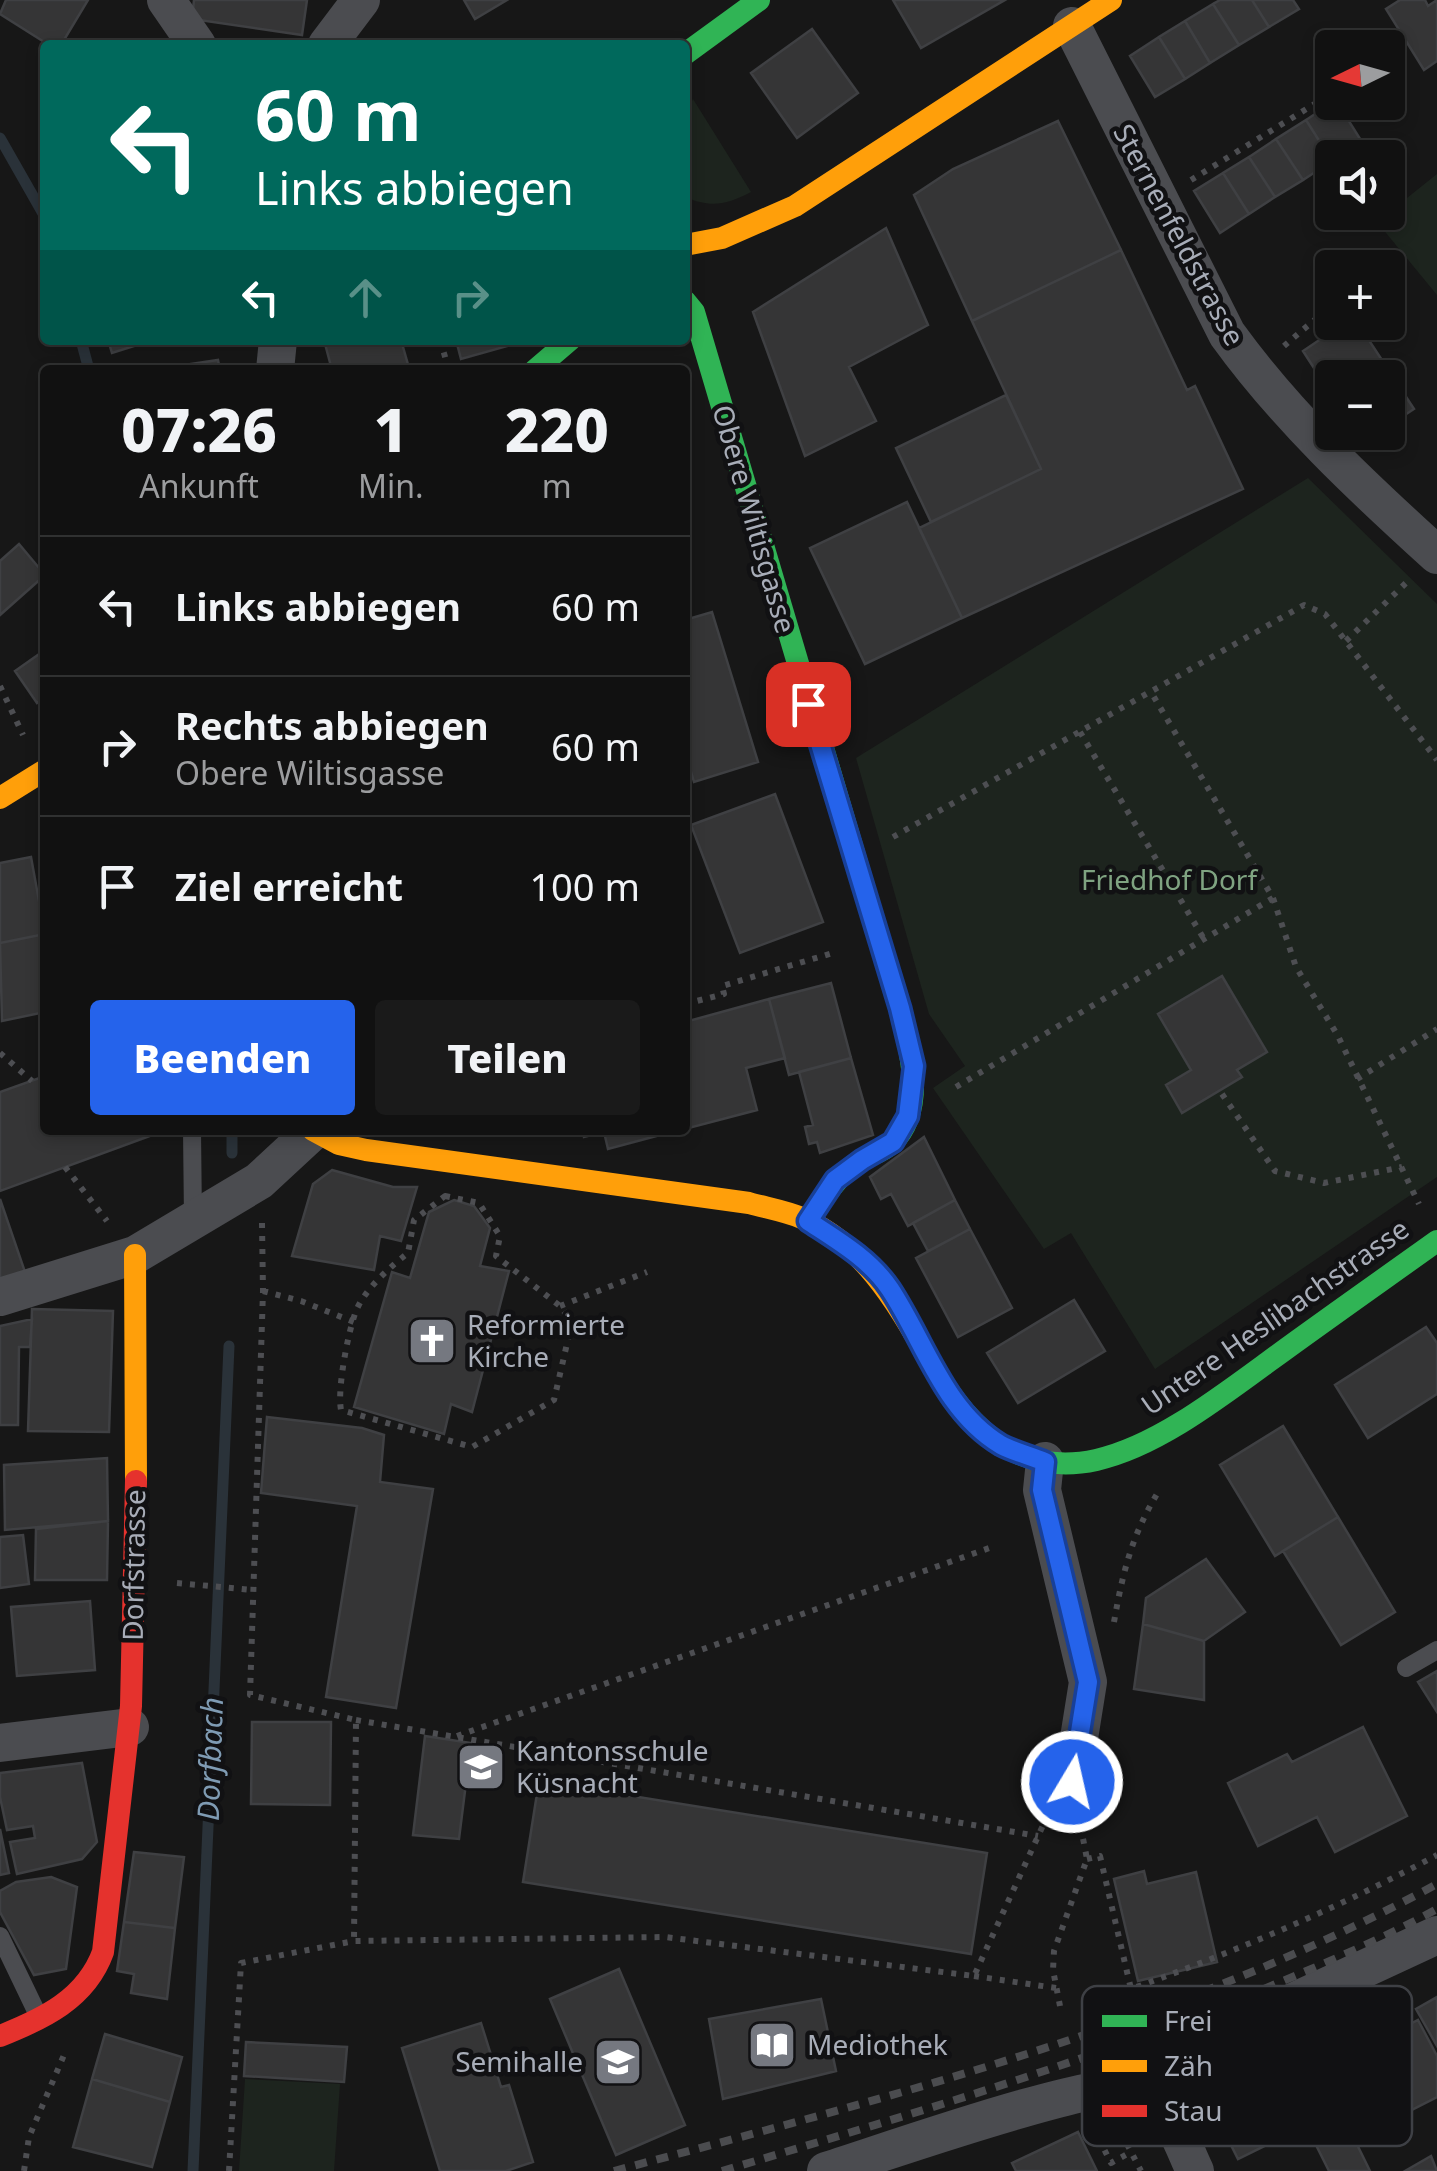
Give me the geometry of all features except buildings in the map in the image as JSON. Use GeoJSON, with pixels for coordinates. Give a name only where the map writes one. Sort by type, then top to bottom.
{"type":"FeatureCollection","features":[{"type":"Feature","properties":{"kind":"street"},"geometry":{"type":"LineString","coordinates":[[166,0],[194,40]]}},
{"type":"Feature","properties":{"kind":"street"},"geometry":{"type":"LineString","coordinates":[[332,40],[361,0]]}},
{"type":"Feature","properties":{"kind":"street"},"geometry":{"type":"LineString","coordinates":[[690,50],[760,0]]}},
{"type":"Feature","properties":{"kind":"street"},"geometry":{"type":"LineString","coordinates":[[690,244],[722,238],[795,206],[1111,0]]}},
{"type":"Feature","properties":{"kind":"street","name":"Sternenfeldstrasse"},"geometry":{"type":"LineString","coordinates":[[1072,26],[1227,334],[1254,371],[1340,466],[1436,554]]}},
{"type":"Feature","properties":{"kind":"street","name":"Obere Wiltisgasse"},"geometry":{"type":"LineString","coordinates":[[690,308],[914,1066],[908,1116]]}},
{"type":"Feature","properties":{"kind":"street"},"geometry":{"type":"LineString","coordinates":[[540,365],[564,345]]}},
{"type":"Feature","properties":{"kind":"street"},"geometry":{"type":"LineString","coordinates":[[0,798],[40,773]]}},
{"type":"Feature","properties":{"kind":"street"},"geometry":{"type":"LineString","coordinates":[[808,1221],[835,1180],[893,1142],[908,1116]]}},
{"type":"Feature","properties":{"kind":"street"},"geometry":{"type":"LineString","coordinates":[[0,1297],[134,1256],[259,1180],[308,1135]]}},
{"type":"Feature","properties":{"kind":"street","name":"Untere Heslibachstrasse"},"geometry":{"type":"LineString","coordinates":[[322,1135],[339,1144],[366,1150],[750,1204],[808,1221],[853,1250],[889,1286],[942,1382],[968,1420],[1002,1446],[1045,1462],[1090,1463],[1135,1449],[1197,1414],[1430,1250]]}},
{"type":"Feature","properties":{"kind":"street","name":"Dorfstrasse"},"geometry":{"type":"LineString","coordinates":[[0,2036],[40,2020],[73,2000],[101,1959],[130,1727],[136,1579],[134,1256]]}},
{"type":"Feature","properties":{"kind":"street"},"geometry":{"type":"LineString","coordinates":[[1045,1462],[1042,1490],[1088,1682],[1072,1782]]}},
{"type":"Feature","properties":{"kind":"street"},"geometry":{"type":"LineString","coordinates":[[0,1743],[130,1727]]}},
{"type":"Feature","properties":{"kind":"street"},"geometry":{"type":"LineString","coordinates":[[1327,1986],[1437,1935]]}},
{"type":"Feature","properties":{"kind":"street"},"geometry":{"type":"LineString","coordinates":[[826,2171],[1082,2094]]}},
{"type":"Feature","properties":{"kind":"street"},"geometry":{"type":"LineString","coordinates":[[1182,2146],[1195,2171]]}},
{"type":"Feature","properties":{"kind":"lane"},"geometry":{"type":"LineString","coordinates":[[192,1135],[193,1221]]}},
{"type":"Feature","properties":{"kind":"lane"},"geometry":{"type":"LineString","coordinates":[[1406,1668],[1437,1650]]}},
{"type":"Feature","properties":{"kind":"lane"},"geometry":{"type":"LineString","coordinates":[[0,1936],[40,2020]]}},
{"type":"Feature","properties":{"kind":"path"},"geometry":{"type":"LineString","coordinates":[[1158,200],[1315,103]]}},
{"type":"Feature","properties":{"kind":"path"},"geometry":{"type":"LineString","coordinates":[[1254,371],[1315,319]]}},
{"type":"Feature","properties":{"kind":"path"},"geometry":{"type":"LineString","coordinates":[[1346,641],[1436,554]]}},
{"type":"Feature","properties":{"kind":"path"},"geometry":{"type":"LineString","coordinates":[[854,859],[1304,605],[1325,614],[1437,760]]}},
{"type":"Feature","properties":{"kind":"path"},"geometry":{"type":"LineString","coordinates":[[0,686],[28,746]]}},
{"type":"Feature","properties":{"kind":"path"},"geometry":{"type":"LineString","coordinates":[[1151,692],[1273,898],[1296,967],[1338,1036],[1402,1166],[1430,1250]]}},
{"type":"Feature","properties":{"kind":"path"},"geometry":{"type":"LineString","coordinates":[[1080,732],[1204,940]]}},
{"type":"Feature","properties":{"kind":"path"},"geometry":{"type":"LineString","coordinates":[[908,1116],[1273,898]]}},
{"type":"Feature","properties":{"kind":"path"},"geometry":{"type":"LineString","coordinates":[[690,1003],[724,994],[722,986],[878,939]]}},
{"type":"Feature","properties":{"kind":"path"},"geometry":{"type":"LineString","coordinates":[[1358,1079],[1437,1029]]}},
{"type":"Feature","properties":{"kind":"path"},"geometry":{"type":"LineString","coordinates":[[0,1053],[32,1081]]}},
{"type":"Feature","properties":{"kind":"path"},"geometry":{"type":"LineString","coordinates":[[1222,1094],[1274,1171],[1324,1183],[1402,1166]]}},
{"type":"Feature","properties":{"kind":"path"},"geometry":{"type":"LineString","coordinates":[[65,1167],[134,1256]]}},
{"type":"Feature","properties":{"kind":"path"},"geometry":{"type":"LineString","coordinates":[[259,1180],[263,1292],[250,1696],[356,1720],[1038,1836]]}},
{"type":"Feature","properties":{"kind":"path"},"geometry":{"type":"LineString","coordinates":[[445,1196],[479,1202],[500,1236],[496,1256],[560,1306],[572,1322],[554,1400],[472,1447],[341,1410],[338,1394],[354,1322],[356,1309],[408,1254],[414,1220],[445,1196]]}},
{"type":"Feature","properties":{"kind":"path"},"geometry":{"type":"LineString","coordinates":[[560,1306],[648,1272]]}},
{"type":"Feature","properties":{"kind":"path"},"geometry":{"type":"LineString","coordinates":[[263,1292],[301,1301],[354,1322]]}},
{"type":"Feature","properties":{"kind":"path"},"geometry":{"type":"LineString","coordinates":[[1088,1682],[1112,1636],[1124,1562],[1142,1518],[1162,1485]]}},
{"type":"Feature","properties":{"kind":"path"},"geometry":{"type":"LineString","coordinates":[[456,1737],[995,1546]]}},
{"type":"Feature","properties":{"kind":"path"},"geometry":{"type":"LineString","coordinates":[[190,1585],[254,1590]]}},
{"type":"Feature","properties":{"kind":"path"},"geometry":{"type":"LineString","coordinates":[[354,1942],[356,1720]]}},
{"type":"Feature","properties":{"kind":"path"},"geometry":{"type":"LineString","coordinates":[[974,1976],[1054,1802],[1072,1782]]}},
{"type":"Feature","properties":{"kind":"path"},"geometry":{"type":"LineString","coordinates":[[1060,2006],[1053,1970],[1058,1935],[1087,1859],[1072,1782]]}},
{"type":"Feature","properties":{"kind":"path"},"geometry":{"type":"LineString","coordinates":[[1140,1986],[1234,1952],[1437,1855]]}},
{"type":"Feature","properties":{"kind":"path"},"geometry":{"type":"LineString","coordinates":[[1087,1859],[1100,1856],[1131,1986]]}},
{"type":"Feature","properties":{"kind":"path"},"geometry":{"type":"LineString","coordinates":[[229,2171],[241,1964],[354,1942],[664,1937],[1056,1988]]}},
{"type":"Feature","properties":{"kind":"path"},"geometry":{"type":"LineString","coordinates":[[24,2171],[28,2138],[68,2048],[73,2000]]}},
{"type":"Feature","properties":{"kind":"path"},"geometry":{"type":"LineString","coordinates":[[1102,2146],[1110,2162],[1129,2148],[1142,2171]]}},
{"type":"Feature","properties":{"kind":"green space"},"geometry":{"type":"Polygon","coordinates":[[[693,99],[751,192],[718,204],[690,199],[693,99]]]}},
{"type":"Feature","properties":{"kind":"green space"},"geometry":{"type":"Polygon","coordinates":[[[1437,174],[1437,295],[1405,256],[1405,250],[1400,250],[1384,230],[1405,230],[1405,200],[1437,174]]]}},
{"type":"Feature","properties":{"kind":"green space","name":"Friedhof Dorf"},"geometry":{"type":"Polygon","coordinates":[[[1308,478],[1437,604],[1437,1177],[1155,1369],[1071,1233],[1044,1249],[933,1088],[965,1066],[929,1014],[856,758],[1308,478]]]}},
{"type":"Feature","properties":{"kind":"green space"},"geometry":{"type":"Polygon","coordinates":[[[245,2079],[340,2084],[334,2171],[239,2171],[245,2079]]]}},
{"type":"Feature","properties":{"kind":"waterway","name":"Dorfbach"},"geometry":{"type":"LineString","coordinates":[[0,138],[40,208]]}},
{"type":"Feature","properties":{"kind":"waterway","name":"Dorfbach"},"geometry":{"type":"LineString","coordinates":[[82,345],[88,365]]}},
{"type":"Feature","properties":{"kind":"waterway","name":"Dorfbach"},"geometry":{"type":"LineString","coordinates":[[232,1135],[232,1153]]}},
{"type":"Feature","properties":{"kind":"waterway","name":"Dorfbach"},"geometry":{"type":"LineString","coordinates":[[193,2171],[229,1346]]}},
{"type":"Feature","properties":{"kind":"railway"},"geometry":{"type":"LineString","coordinates":[[1216,1986],[1340,1933],[1437,1884]]}},
{"type":"Feature","properties":{"kind":"railway"},"geometry":{"type":"LineString","coordinates":[[1269,1986],[1437,1909]]}},
{"type":"Feature","properties":{"kind":"railway"},"geometry":{"type":"LineString","coordinates":[[614,2171],[930,2084],[1082,2035]]}},
{"type":"Feature","properties":{"kind":"railway"},"geometry":{"type":"LineString","coordinates":[[722,2171],[1082,2057]]}},
{"type":"Feature","properties":{"kind":"traffic: fast"},"geometry":{"type":"LineString","coordinates":[[690,50],[759,0]]}},
{"type":"Feature","properties":{"kind":"traffic: fast"},"geometry":{"type":"LineString","coordinates":[[690,307],[900,1008],[911,1060],[913,1096],[903,1129],[888,1146],[843,1174],[808,1221]]}},
{"type":"Feature","properties":{"kind":"traffic: fast"},"geometry":{"type":"LineString","coordinates":[[541,365],[564,345]]}},
{"type":"Feature","properties":{"kind":"traffic: fast"},"geometry":{"type":"LineString","coordinates":[[939,1376],[976,1425],[1016,1453],[1057,1463],[1099,1459],[1141,1444],[1184,1421],[1437,1241]]}},
{"type":"Feature","properties":{"kind":"traffic: slow"},"geometry":{"type":"LineString","coordinates":[[690,244],[722,238],[795,206],[1111,0]]}},
{"type":"Feature","properties":{"kind":"traffic: slow"},"geometry":{"type":"LineString","coordinates":[[0,798],[40,773]]}},
{"type":"Feature","properties":{"kind":"traffic: slow"},"geometry":{"type":"LineString","coordinates":[[322,1135],[339,1144],[366,1150],[749,1203],[802,1218],[826,1231],[866,1265],[898,1307],[939,1376]]}},
{"type":"Feature","properties":{"kind":"traffic: slow"},"geometry":{"type":"LineString","coordinates":[[135,1255],[136,1481]]}},
{"type":"Feature","properties":{"kind":"traffic: jam"},"geometry":{"type":"LineString","coordinates":[[0,2036],[47,2014],[74,1995],[86,1983],[103,1952],[131,1706],[136,1481]]}},
{"type":"Feature","properties":{"kind":"place","name":"Reformierte Kirche"},"geometry":{"type":"Point","coordinates":[432,1341]}},
{"type":"Feature","properties":{"kind":"place","name":"Kantonsschule Küsnacht"},"geometry":{"type":"Point","coordinates":[481,1767]}},
{"type":"Feature","properties":{"kind":"place","name":"Mediothek"},"geometry":{"type":"Point","coordinates":[772,2045]}},
{"type":"Feature","properties":{"kind":"place","name":"Semihalle"},"geometry":{"type":"Point","coordinates":[618,2062]}},
{"type":"Feature","properties":{"kind":"route"},"geometry":{"type":"LineString","coordinates":[[808,704],[914,1066],[908,1116],[893,1142],[835,1180],[808,1221],[853,1250],[889,1286],[942,1382],[968,1420],[1002,1446],[1045,1462],[1042,1490],[1088,1682],[1072,1782]]}}]}
